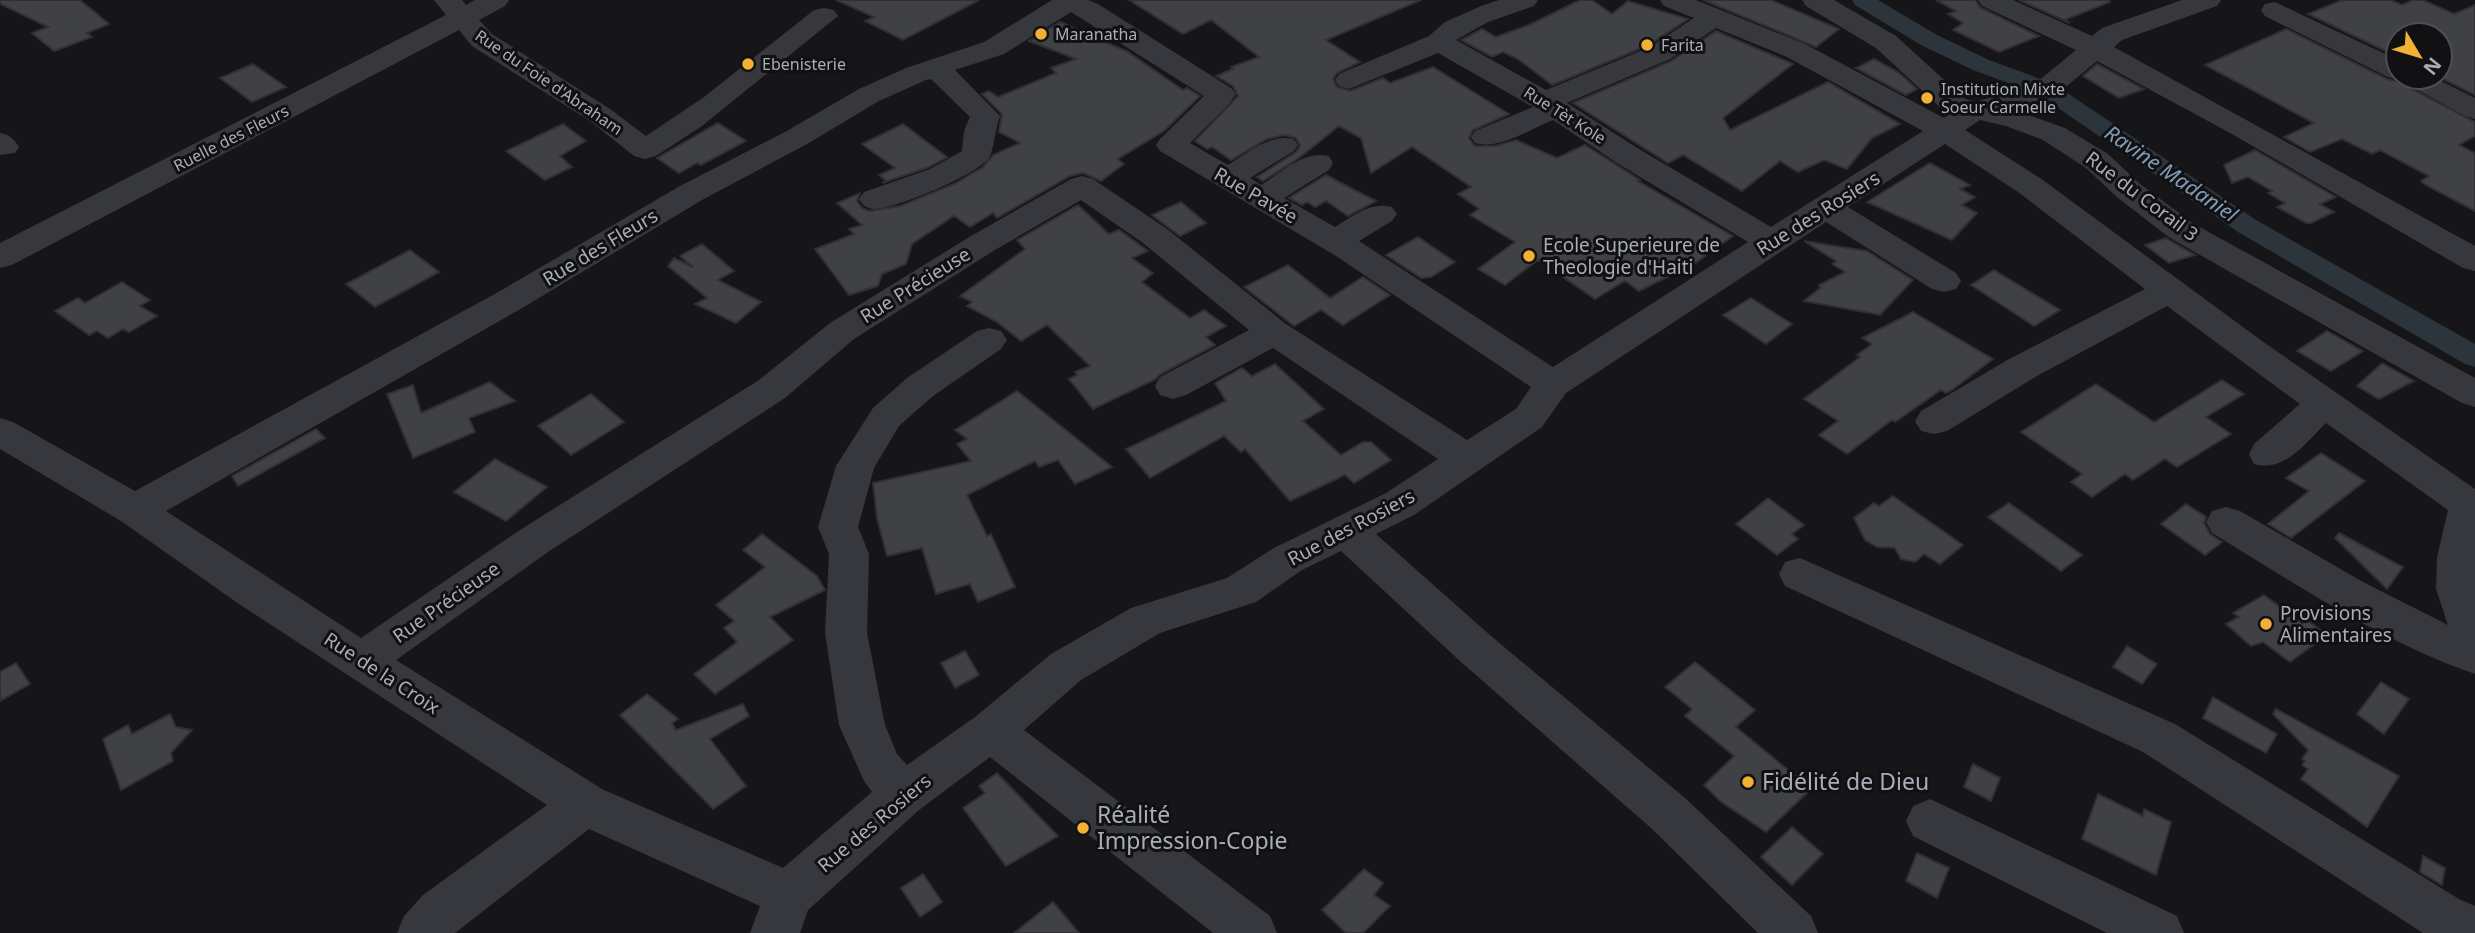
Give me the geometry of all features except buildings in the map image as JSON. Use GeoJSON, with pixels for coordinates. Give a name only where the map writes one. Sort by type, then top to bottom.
{"type":"FeatureCollection","features":[{"type":"Feature","properties":{"kind":"street","name":"Ruelle des Fleurs"},"geometry":{"type":"LineString","coordinates":[[0,257],[454,10],[496,0]]}},
{"type":"Feature","properties":{"kind":"street"},"geometry":{"type":"LineString","coordinates":[[1349,80],[1439,42],[1444,34],[1472,20],[1525,0]]}},
{"type":"Feature","properties":{"kind":"street"},"geometry":{"type":"LineString","coordinates":[[1673,0],[1959,121],[2029,185],[2249,350],[2472,507],[2457,557],[2457,589],[2475,640]]}},
{"type":"Feature","properties":{"kind":"street","name":"Rue du Corail 3"},"geometry":{"type":"LineString","coordinates":[[1815,0],[1886,42],[1955,106],[1959,121],[2015,119],[2054,134],[2097,161],[2129,191],[2182,231],[2475,394]]}},
{"type":"Feature","properties":{"kind":"street"},"geometry":{"type":"LineString","coordinates":[[1991,0],[2093,47],[2475,261]]}},
{"type":"Feature","properties":{"kind":"street","name":"Rue des Rosiers"},"geometry":{"type":"LineString","coordinates":[[782,914],[902,795],[991,731],[1066,667],[1146,620],[1241,590],[1289,559],[1400,504],[1529,418],[1553,384],[1959,121],[2046,89],[2093,47],[2112,34],[2208,0]]}},
{"type":"Feature","properties":{"kind":"street","name":"Rue des Fleurs"},"geometry":{"type":"LineString","coordinates":[[135,510],[512,299],[691,193],[796,138],[869,94],[916,74],[994,48],[1069,1]]}},
{"type":"Feature","properties":{"kind":"street","name":"Rue Pavée"},"geometry":{"type":"LineString","coordinates":[[1069,1],[1088,10],[1221,94],[1171,145],[1335,240],[1553,384]]}},
{"type":"Feature","properties":{"kind":"street","name":"Rue du Foie d'Abraham"},"geometry":{"type":"LineString","coordinates":[[454,10],[482,40],[600,115],[645,150],[675,133],[714,105],[824,16]]}},
{"type":"Feature","properties":{"kind":"street"},"geometry":{"type":"LineString","coordinates":[[2275,10],[2384,64]]}},
{"type":"Feature","properties":{"kind":"street"},"geometry":{"type":"LineString","coordinates":[[1486,137],[1551,105],[1576,86],[1660,53],[1714,17]]}},
{"type":"Feature","properties":{"kind":"street","name":"Rue Tèt Kole"},"geometry":{"type":"LineString","coordinates":[[1439,42],[1551,105],[1628,156],[1772,242]]}},
{"type":"Feature","properties":{"kind":"street"},"geometry":{"type":"LineString","coordinates":[[875,200],[962,166],[977,154],[979,131],[985,116],[937,69]]}},
{"type":"Feature","properties":{"kind":"street"},"geometry":{"type":"LineString","coordinates":[[2438,91],[2475,110]]}},
{"type":"Feature","properties":{"kind":"street"},"geometry":{"type":"LineString","coordinates":[[1228,178],[1283,145]]}},
{"type":"Feature","properties":{"kind":"street"},"geometry":{"type":"LineString","coordinates":[[1262,198],[1318,163]]}},
{"type":"Feature","properties":{"kind":"street","name":"Rue Précieuse"},"geometry":{"type":"LineString","coordinates":[[363,660],[534,541],[676,447],[772,389],[842,331],[1014,224],[1082,186],[1155,236],[1274,332],[1468,460]]}},
{"type":"Feature","properties":{"kind":"street"},"geometry":{"type":"LineString","coordinates":[[1826,208],[1944,281]]}},
{"type":"Feature","properties":{"kind":"street"},"geometry":{"type":"LineString","coordinates":[[1335,240],[1381,214]]}},
{"type":"Feature","properties":{"kind":"street"},"geometry":{"type":"LineString","coordinates":[[1934,421],[2024,367],[2169,290]]}},
{"type":"Feature","properties":{"kind":"street"},"geometry":{"type":"LineString","coordinates":[[1173,386],[1274,332]]}},
{"type":"Feature","properties":{"kind":"street"},"geometry":{"type":"LineString","coordinates":[[902,795],[880,767],[862,725],[846,633],[849,554],[838,527],[856,466],[886,417],[920,387],[989,340]]}},
{"type":"Feature","properties":{"kind":"street"},"geometry":{"type":"LineString","coordinates":[[2268,454],[2325,402]]}},
{"type":"Feature","properties":{"kind":"street","name":"Rue de la Croix"},"geometry":{"type":"LineString","coordinates":[[0,432],[135,510],[254,592],[585,804],[782,914]]}},
{"type":"Feature","properties":{"kind":"street"},"geometry":{"type":"LineString","coordinates":[[2226,522],[2340,592],[2417,631],[2475,656]]}},
{"type":"Feature","properties":{"kind":"street"},"geometry":{"type":"LineString","coordinates":[[1347,532],[1476,649],[1668,813],[1793,933]]}},
{"type":"Feature","properties":{"kind":"street"},"geometry":{"type":"LineString","coordinates":[[1800,574],[2159,738],[2441,916],[2475,931]]}},
{"type":"Feature","properties":{"kind":"street"},"geometry":{"type":"LineString","coordinates":[[991,731],[1252,933]]}},
{"type":"Feature","properties":{"kind":"street"},"geometry":{"type":"LineString","coordinates":[[422,933],[441,912],[585,804]]}},
{"type":"Feature","properties":{"kind":"street"},"geometry":{"type":"LineString","coordinates":[[1930,821],[2159,933]]}},
{"type":"Feature","properties":{"kind":"waterway","name":"Ravine Madaniel"},"geometry":{"type":"LineString","coordinates":[[1863,0],[1929,40],[1981,65],[2046,89],[2247,226],[2475,357]]}},
{"type":"Feature","properties":{"kind":"place","name":"Maranatha"},"geometry":{"type":"Point","coordinates":[1041,34]}},
{"type":"Feature","properties":{"kind":"place","name":"Farita"},"geometry":{"type":"Point","coordinates":[1647,45]}},
{"type":"Feature","properties":{"kind":"place","name":"Ebenisterie"},"geometry":{"type":"Point","coordinates":[748,64]}},
{"type":"Feature","properties":{"kind":"place","name":"Institution Mixte Soeur Carmelle"},"geometry":{"type":"Point","coordinates":[1927,98]}},
{"type":"Feature","properties":{"kind":"place","name":"Ecole Superieure de Theologie d'Haiti"},"geometry":{"type":"Point","coordinates":[1529,256]}},
{"type":"Feature","properties":{"kind":"place","name":"Provisions Alimentaires"},"geometry":{"type":"Point","coordinates":[2266,624]}},
{"type":"Feature","properties":{"kind":"place","name":"Fidélité de Dieu"},"geometry":{"type":"Point","coordinates":[1748,782]}},
{"type":"Feature","properties":{"kind":"place","name":"Réalité Impression-Copie"},"geometry":{"type":"Point","coordinates":[1083,828]}}]}
